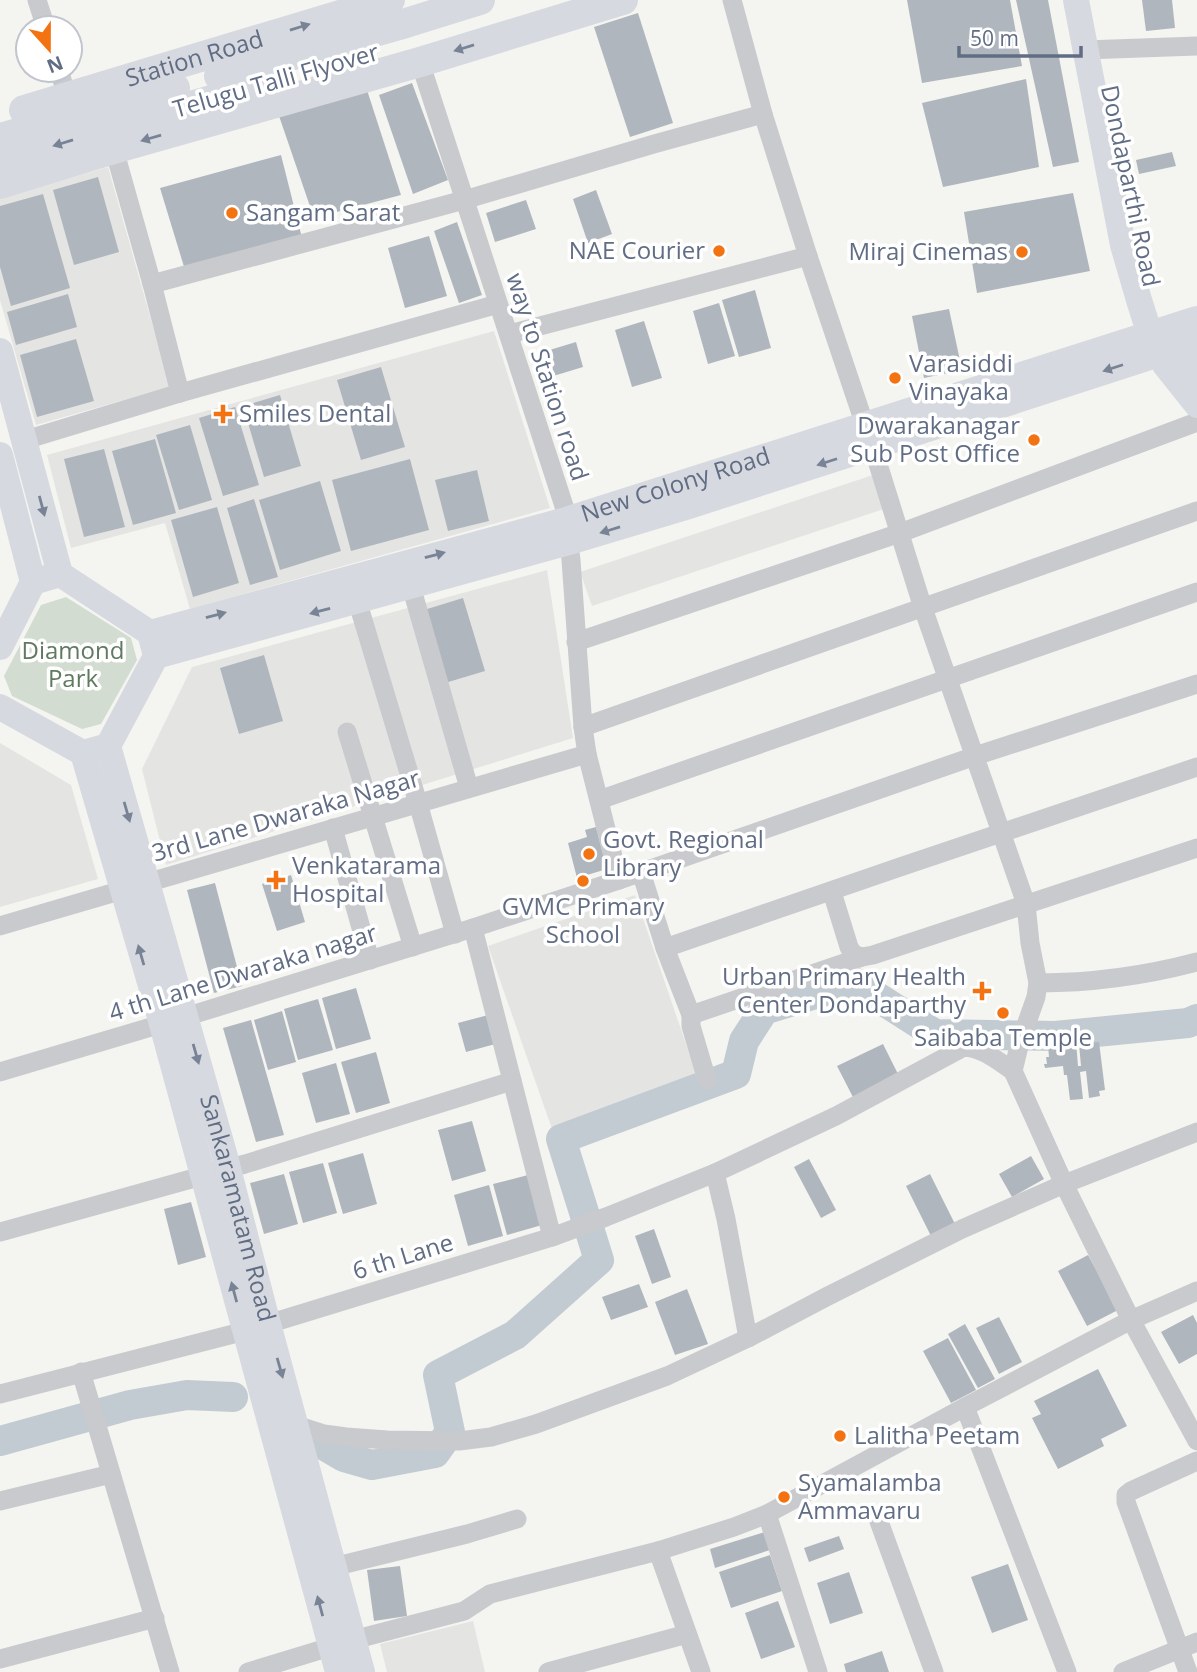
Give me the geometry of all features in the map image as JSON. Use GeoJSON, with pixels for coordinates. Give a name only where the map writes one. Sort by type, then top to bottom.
{"type":"FeatureCollection","features":[{"type":"Feature","properties":{"kind":"main road","name":"Station Road"},"geometry":{"type":"LineString","coordinates":[[84,78],[390,0]]}},
{"type":"Feature","properties":{"kind":"main road","name":"Telugu Talli Flyover"},"geometry":{"type":"LineString","coordinates":[[0,138],[480,0]]}},
{"type":"Feature","properties":{"kind":"main road","name":"Telugu Talli Flyover"},"geometry":{"type":"LineString","coordinates":[[0,161],[552,0]]}},
{"type":"Feature","properties":{"kind":"main road"},"geometry":{"type":"LineString","coordinates":[[0,184],[623,0]]}},
{"type":"Feature","properties":{"kind":"main road"},"geometry":{"type":"LineString","coordinates":[[1076,0],[1094,49]]}},
{"type":"Feature","properties":{"kind":"main road"},"geometry":{"type":"LineString","coordinates":[[1092,0],[1094,49],[1123,245],[1170,340],[1197,377]]}},
{"type":"Feature","properties":{"kind":"main road","name":"Station Road"},"geometry":{"type":"LineString","coordinates":[[0,118],[61,84]]}},
{"type":"Feature","properties":{"kind":"main road","name":"New Colony Road"},"geometry":{"type":"LineString","coordinates":[[153,645],[411,586],[567,531],[1170,340],[1197,319]]}},
{"type":"Feature","properties":{"kind":"main road"},"geometry":{"type":"LineString","coordinates":[[1170,340],[1165,365],[1197,405]]}},
{"type":"Feature","properties":{"kind":"main road"},"geometry":{"type":"LineString","coordinates":[[0,351],[60,574],[153,645],[95,750],[0,707]]}},
{"type":"Feature","properties":{"kind":"main road"},"geometry":{"type":"LineString","coordinates":[[0,455],[33,582],[0,647]]}},
{"type":"Feature","properties":{"kind":"main road","name":"New Colony Road"},"geometry":{"type":"LineString","coordinates":[[153,645],[567,531]]}},
{"type":"Feature","properties":{"kind":"main road"},"geometry":{"type":"LineString","coordinates":[[33,582],[60,574]]}},
{"type":"Feature","properties":{"kind":"main road","name":"Sankaramatam Road"},"geometry":{"type":"LineString","coordinates":[[95,750],[173,1020],[228,1168],[256,1327],[341,1653],[362,1672]]}},
{"type":"Feature","properties":{"kind":"main road","name":"Sankaramatam Road"},"geometry":{"type":"LineString","coordinates":[[173,1020],[202,1176],[256,1327],[296,1425],[333,1567],[341,1653]]}},
{"type":"Feature","properties":{"kind":"street"},"geometry":{"type":"LineString","coordinates":[[732,0],[762,114],[808,256],[923,608],[1026,905],[1038,982],[1013,1071],[1064,1184],[1131,1320],[1197,1441]]}},
{"type":"Feature","properties":{"kind":"street"},"geometry":{"type":"LineString","coordinates":[[1094,49],[1197,46]]}},
{"type":"Feature","properties":{"kind":"street","name":"way to Station road"},"geometry":{"type":"LineString","coordinates":[[420,62],[556,480],[567,531],[587,754],[619,880]]}},
{"type":"Feature","properties":{"kind":"street"},"geometry":{"type":"LineString","coordinates":[[152,284],[464,200],[762,114]]}},
{"type":"Feature","properties":{"kind":"street"},"geometry":{"type":"LineString","coordinates":[[114,149],[180,393]]}},
{"type":"Feature","properties":{"kind":"street"},"geometry":{"type":"LineString","coordinates":[[509,334],[808,256]]}},
{"type":"Feature","properties":{"kind":"street"},"geometry":{"type":"LineString","coordinates":[[25,440],[180,393],[498,304]]}},
{"type":"Feature","properties":{"kind":"street"},"geometry":{"type":"LineString","coordinates":[[576,642],[900,533],[1197,422]]}},
{"type":"Feature","properties":{"kind":"street"},"geometry":{"type":"LineString","coordinates":[[583,727],[1197,511]]}},
{"type":"Feature","properties":{"kind":"street"},"geometry":{"type":"LineString","coordinates":[[411,586],[469,788]]}},
{"type":"Feature","properties":{"kind":"street"},"geometry":{"type":"LineString","coordinates":[[599,800],[1197,592]]}},
{"type":"Feature","properties":{"kind":"street"},"geometry":{"type":"LineString","coordinates":[[357,600],[418,803],[464,931],[512,1081],[552,1237]]}},
{"type":"Feature","properties":{"kind":"street","name":"4 th Lane Dwaraka nagar"},"geometry":{"type":"LineString","coordinates":[[0,1072],[464,931],[975,756],[1197,684]]}},
{"type":"Feature","properties":{"kind":"street"},"geometry":{"type":"LineString","coordinates":[[347,732],[413,947]]}},
{"type":"Feature","properties":{"kind":"street","name":"3rd Lane Dwaraka Nagar"},"geometry":{"type":"LineString","coordinates":[[0,926],[587,754]]}},
{"type":"Feature","properties":{"kind":"street"},"geometry":{"type":"LineString","coordinates":[[666,948],[1197,767]]}},
{"type":"Feature","properties":{"kind":"street"},"geometry":{"type":"LineString","coordinates":[[333,828],[370,960]]}},
{"type":"Feature","properties":{"kind":"street"},"geometry":{"type":"LineString","coordinates":[[691,1015],[1197,848]]}},
{"type":"Feature","properties":{"kind":"street"},"geometry":{"type":"LineString","coordinates":[[641,872],[691,1015],[691,1026],[707,1080]]}},
{"type":"Feature","properties":{"kind":"street"},"geometry":{"type":"LineString","coordinates":[[832,892],[849,947],[853,954],[862,957]]}},
{"type":"Feature","properties":{"kind":"street"},"geometry":{"type":"LineString","coordinates":[[1038,982],[1103,981],[1197,962]]}},
{"type":"Feature","properties":{"kind":"street","name":"6 th Lane"},"geometry":{"type":"LineString","coordinates":[[0,1394],[256,1327],[580,1227],[715,1173],[836,1116],[964,1047],[984,1052],[1013,1071]]}},
{"type":"Feature","properties":{"kind":"street"},"geometry":{"type":"LineString","coordinates":[[0,1232],[202,1176],[512,1081]]}},
{"type":"Feature","properties":{"kind":"street"},"geometry":{"type":"LineString","coordinates":[[296,1425],[324,1434],[346,1437],[459,1441],[491,1437],[536,1424],[667,1376],[962,1230],[1064,1184],[1197,1132]]}},
{"type":"Feature","properties":{"kind":"street"},"geometry":{"type":"LineString","coordinates":[[715,1173],[748,1338]]}},
{"type":"Feature","properties":{"kind":"street"},"geometry":{"type":"LineString","coordinates":[[247,1672],[341,1653],[464,1611],[490,1594],[658,1551],[767,1514],[1131,1320],[1197,1291]]}},
{"type":"Feature","properties":{"kind":"street"},"geometry":{"type":"LineString","coordinates":[[81,1372],[170,1672]]}},
{"type":"Feature","properties":{"kind":"street"},"geometry":{"type":"LineString","coordinates":[[965,1407],[1067,1672]]}},
{"type":"Feature","properties":{"kind":"street"},"geometry":{"type":"LineString","coordinates":[[1188,1672],[1188,1645],[1126,1502],[1126,1496],[1131,1491],[1197,1461]]}},
{"type":"Feature","properties":{"kind":"street"},"geometry":{"type":"LineString","coordinates":[[0,1501],[111,1474]]}},
{"type":"Feature","properties":{"kind":"street"},"geometry":{"type":"LineString","coordinates":[[767,1514],[818,1672]]}},
{"type":"Feature","properties":{"kind":"street"},"geometry":{"type":"LineString","coordinates":[[877,1516],[934,1672]]}},
{"type":"Feature","properties":{"kind":"street"},"geometry":{"type":"LineString","coordinates":[[333,1567],[517,1519]]}},
{"type":"Feature","properties":{"kind":"street"},"geometry":{"type":"LineString","coordinates":[[658,1551],[701,1672]]}},
{"type":"Feature","properties":{"kind":"street"},"geometry":{"type":"LineString","coordinates":[[0,1658],[155,1618]]}},
{"type":"Feature","properties":{"kind":"street"},"geometry":{"type":"LineString","coordinates":[[548,1672],[687,1634]]}},
{"type":"Feature","properties":{"kind":"street"},"geometry":{"type":"LineString","coordinates":[[1123,1672],[1188,1645]]}},
{"type":"Feature","properties":{"kind":"shaded area"},"geometry":{"type":"Polygon","coordinates":[[[108,167],[170,387],[36,425],[0,300],[0,198],[108,167]]]}},
{"type":"Feature","properties":{"kind":"shaded area"},"geometry":{"type":"Polygon","coordinates":[[[494,331],[550,508],[190,609],[165,523],[71,548],[47,455],[494,331]]]}},
{"type":"Feature","properties":{"kind":"shaded area"},"geometry":{"type":"Polygon","coordinates":[[[873,475],[884,509],[592,606],[580,572],[873,475]]]}},
{"type":"Feature","properties":{"kind":"shaded area"},"geometry":{"type":"Polygon","coordinates":[[[547,570],[573,738],[166,865],[142,769],[192,667],[547,570]]]}},
{"type":"Feature","properties":{"kind":"shaded area"},"geometry":{"type":"Polygon","coordinates":[[[0,743],[71,785],[98,879],[0,907],[0,743]]]}},
{"type":"Feature","properties":{"kind":"shaded area"},"geometry":{"type":"Polygon","coordinates":[[[635,895],[698,1079],[552,1129],[488,946],[635,895]]]}},
{"type":"Feature","properties":{"kind":"shaded area"},"geometry":{"type":"Polygon","coordinates":[[[473,1621],[485,1672],[387,1672],[380,1644],[473,1621]]]}},
{"type":"Feature","properties":{"kind":"green space","name":"Diamond Park"},"geometry":{"type":"Polygon","coordinates":[[[66,597],[131,638],[137,660],[101,724],[82,729],[12,696],[4,676],[41,605],[66,597]]]}},
{"type":"Feature","properties":{"kind":"building"},"geometry":{"type":"Polygon","coordinates":[[[907,0],[1010,0],[1022,66],[922,83],[907,0]]]}},
{"type":"Feature","properties":{"kind":"building"},"geometry":{"type":"Polygon","coordinates":[[[1016,0],[1048,0],[1079,162],[1053,167],[1016,0]]]}},
{"type":"Feature","properties":{"kind":"building"},"geometry":{"type":"Polygon","coordinates":[[[1142,0],[1172,0],[1175,28],[1146,31],[1142,0]]]}},
{"type":"Feature","properties":{"kind":"building"},"geometry":{"type":"Polygon","coordinates":[[[638,13],[673,123],[630,137],[594,27],[638,13]]]}},
{"type":"Feature","properties":{"kind":"building"},"geometry":{"type":"Polygon","coordinates":[[[1026,79],[1039,167],[943,187],[922,103],[1026,79]]]}},
{"type":"Feature","properties":{"kind":"building"},"geometry":{"type":"Polygon","coordinates":[[[412,83],[448,180],[413,194],[379,95],[412,83]]]}},
{"type":"Feature","properties":{"kind":"building"},"geometry":{"type":"Polygon","coordinates":[[[367,90],[401,195],[314,218],[278,113],[367,90]]]}},
{"type":"Feature","properties":{"kind":"building"},"geometry":{"type":"Polygon","coordinates":[[[1172,152],[1176,166],[1139,174],[1136,160],[1172,152]]]}},
{"type":"Feature","properties":{"kind":"building","name":"Sangam Sarat"},"geometry":{"type":"Polygon","coordinates":[[[281,155],[302,238],[185,270],[160,188],[281,155]]]}},
{"type":"Feature","properties":{"kind":"building"},"geometry":{"type":"Polygon","coordinates":[[[98,177],[119,252],[74,265],[53,190],[98,177]]]}},
{"type":"Feature","properties":{"kind":"building"},"geometry":{"type":"Polygon","coordinates":[[[596,190],[612,234],[588,243],[573,199],[596,190]]]}},
{"type":"Feature","properties":{"kind":"building"},"geometry":{"type":"Polygon","coordinates":[[[1073,193],[1090,271],[977,293],[964,212],[1073,193]]]}},
{"type":"Feature","properties":{"kind":"building"},"geometry":{"type":"Polygon","coordinates":[[[43,194],[70,288],[11,306],[0,267],[0,206],[43,194]]]}},
{"type":"Feature","properties":{"kind":"building"},"geometry":{"type":"Polygon","coordinates":[[[526,200],[536,229],[495,242],[486,213],[526,200]]]}},
{"type":"Feature","properties":{"kind":"building"},"geometry":{"type":"Polygon","coordinates":[[[457,222],[482,295],[459,303],[434,231],[457,222]]]}},
{"type":"Feature","properties":{"kind":"building"},"geometry":{"type":"Polygon","coordinates":[[[429,236],[447,296],[405,308],[388,248],[429,236]]]}},
{"type":"Feature","properties":{"kind":"building"},"geometry":{"type":"Polygon","coordinates":[[[755,290],[771,348],[739,357],[722,300],[755,290]]]}},
{"type":"Feature","properties":{"kind":"building"},"geometry":{"type":"Polygon","coordinates":[[[68,294],[77,327],[16,345],[7,312],[68,294]]]}},
{"type":"Feature","properties":{"kind":"building"},"geometry":{"type":"Polygon","coordinates":[[[719,303],[735,356],[708,364],[693,311],[719,303]]]}},
{"type":"Feature","properties":{"kind":"building"},"geometry":{"type":"Polygon","coordinates":[[[949,309],[962,370],[924,378],[912,316],[949,309]]]}},
{"type":"Feature","properties":{"kind":"building"},"geometry":{"type":"Polygon","coordinates":[[[644,321],[662,378],[632,387],[615,330],[644,321]]]}},
{"type":"Feature","properties":{"kind":"building"},"geometry":{"type":"Polygon","coordinates":[[[76,339],[94,401],[37,417],[20,355],[76,339]]]}},
{"type":"Feature","properties":{"kind":"building"},"geometry":{"type":"Polygon","coordinates":[[[576,342],[583,367],[550,377],[543,352],[576,342]]]}},
{"type":"Feature","properties":{"kind":"building"},"geometry":{"type":"Polygon","coordinates":[[[381,367],[405,447],[361,460],[337,380],[381,367]]]}},
{"type":"Feature","properties":{"kind":"building"},"geometry":{"type":"Polygon","coordinates":[[[280,395],[301,466],[264,477],[243,406],[280,395]]]}},
{"type":"Feature","properties":{"kind":"building"},"geometry":{"type":"Polygon","coordinates":[[[235,407],[259,485],[223,496],[199,418],[235,407]]]}},
{"type":"Feature","properties":{"kind":"building"},"geometry":{"type":"Polygon","coordinates":[[[190,425],[212,500],[179,510],[156,435],[190,425]]]}},
{"type":"Feature","properties":{"kind":"building"},"geometry":{"type":"Polygon","coordinates":[[[155,439],[176,513],[133,525],[112,451],[155,439]]]}},
{"type":"Feature","properties":{"kind":"building"},"geometry":{"type":"Polygon","coordinates":[[[104,449],[125,527],[84,537],[64,459],[104,449]]]}},
{"type":"Feature","properties":{"kind":"building"},"geometry":{"type":"Polygon","coordinates":[[[410,459],[429,530],[351,551],[332,480],[410,459]]]}},
{"type":"Feature","properties":{"kind":"building"},"geometry":{"type":"Polygon","coordinates":[[[477,470],[489,521],[448,531],[435,480],[477,470]]]}},
{"type":"Feature","properties":{"kind":"building"},"geometry":{"type":"Polygon","coordinates":[[[320,481],[341,551],[280,570],[259,500],[320,481]]]}},
{"type":"Feature","properties":{"kind":"building"},"geometry":{"type":"Polygon","coordinates":[[[254,499],[278,577],[250,585],[227,508],[254,499]]]}},
{"type":"Feature","properties":{"kind":"building"},"geometry":{"type":"Polygon","coordinates":[[[217,507],[239,583],[193,597],[171,520],[217,507]]]}},
{"type":"Feature","properties":{"kind":"building"},"geometry":{"type":"Polygon","coordinates":[[[463,598],[485,671],[445,683],[424,610],[463,598]]]}},
{"type":"Feature","properties":{"kind":"building"},"geometry":{"type":"Polygon","coordinates":[[[264,655],[283,721],[239,734],[220,668],[264,655]]]}},
{"type":"Feature","properties":{"kind":"building"},"geometry":{"type":"Polygon","coordinates":[[[596,827],[607,869],[577,878],[568,843],[587,837],[585,830],[596,827]]]}},
{"type":"Feature","properties":{"kind":"building"},"geometry":{"type":"Polygon","coordinates":[[[291,875],[305,922],[277,931],[262,884],[291,875]]]}},
{"type":"Feature","properties":{"kind":"building"},"geometry":{"type":"Polygon","coordinates":[[[215,883],[242,986],[214,993],[187,890],[215,883]]]}},
{"type":"Feature","properties":{"kind":"building"},"geometry":{"type":"Polygon","coordinates":[[[356,988],[371,1039],[336,1049],[322,998],[356,988]]]}},
{"type":"Feature","properties":{"kind":"building"},"geometry":{"type":"Polygon","coordinates":[[[318,999],[333,1050],[298,1060],[284,1009],[318,999]]]}},
{"type":"Feature","properties":{"kind":"building"},"geometry":{"type":"Polygon","coordinates":[[[282,1011],[296,1062],[268,1070],[254,1020],[282,1011]]]}},
{"type":"Feature","properties":{"kind":"building"},"geometry":{"type":"Polygon","coordinates":[[[492,1014],[499,1043],[466,1052],[458,1023],[492,1014]]]}},
{"type":"Feature","properties":{"kind":"building"},"geometry":{"type":"Polygon","coordinates":[[[251,1020],[284,1135],[256,1142],[223,1028],[251,1020]]]}},
{"type":"Feature","properties":{"kind":"building"},"geometry":{"type":"Polygon","coordinates":[[[1076,1042],[1078,1066],[1081,1066],[1079,1044],[1099,1042],[1105,1090],[1099,1091],[1100,1096],[1089,1098],[1086,1071],[1080,1072],[1083,1099],[1070,1100],[1067,1075],[1064,1075],[1063,1066],[1045,1068],[1046,1057],[1049,1057],[1048,1045],[1076,1042]]]}},
{"type":"Feature","properties":{"kind":"building"},"geometry":{"type":"Polygon","coordinates":[[[883,1044],[901,1080],[856,1103],[837,1066],[883,1044]]]}},
{"type":"Feature","properties":{"kind":"building"},"geometry":{"type":"Polygon","coordinates":[[[376,1052],[390,1103],[356,1113],[341,1062],[376,1052]]]}},
{"type":"Feature","properties":{"kind":"building"},"geometry":{"type":"Polygon","coordinates":[[[336,1063],[350,1114],[316,1123],[302,1073],[336,1063]]]}},
{"type":"Feature","properties":{"kind":"building"},"geometry":{"type":"Polygon","coordinates":[[[472,1121],[486,1171],[452,1181],[438,1130],[472,1121]]]}},
{"type":"Feature","properties":{"kind":"building"},"geometry":{"type":"Polygon","coordinates":[[[363,1153],[377,1204],[343,1214],[328,1163],[363,1153]]]}},
{"type":"Feature","properties":{"kind":"building"},"geometry":{"type":"Polygon","coordinates":[[[1031,1156],[1044,1179],[1012,1197],[999,1174],[1031,1156]]]}},
{"type":"Feature","properties":{"kind":"building"},"geometry":{"type":"Polygon","coordinates":[[[809,1159],[836,1210],[821,1218],[794,1167],[809,1159]]]}},
{"type":"Feature","properties":{"kind":"building"},"geometry":{"type":"Polygon","coordinates":[[[323,1163],[337,1213],[303,1223],[289,1172],[323,1163]]]}},
{"type":"Feature","properties":{"kind":"building"},"geometry":{"type":"Polygon","coordinates":[[[284,1174],[298,1224],[264,1234],[250,1183],[284,1174]]]}},
{"type":"Feature","properties":{"kind":"building"},"geometry":{"type":"Polygon","coordinates":[[[930,1174],[956,1226],[932,1238],[906,1186],[930,1174]]]}},
{"type":"Feature","properties":{"kind":"building"},"geometry":{"type":"Polygon","coordinates":[[[528,1175],[542,1225],[507,1235],[493,1184],[528,1175]]]}},
{"type":"Feature","properties":{"kind":"building"},"geometry":{"type":"Polygon","coordinates":[[[489,1185],[503,1236],[468,1246],[454,1195],[489,1185]]]}},
{"type":"Feature","properties":{"kind":"building"},"geometry":{"type":"Polygon","coordinates":[[[191,1202],[206,1257],[178,1265],[164,1209],[191,1202]]]}},
{"type":"Feature","properties":{"kind":"building"},"geometry":{"type":"Polygon","coordinates":[[[654,1229],[671,1277],[652,1284],[635,1236],[654,1229]]]}},
{"type":"Feature","properties":{"kind":"building"},"geometry":{"type":"Polygon","coordinates":[[[1088,1255],[1118,1310],[1087,1326],[1058,1271],[1088,1255]]]}},
{"type":"Feature","properties":{"kind":"building"},"geometry":{"type":"Polygon","coordinates":[[[639,1284],[648,1307],[611,1320],[602,1297],[639,1284]]]}},
{"type":"Feature","properties":{"kind":"building"},"geometry":{"type":"Polygon","coordinates":[[[687,1289],[708,1344],[675,1355],[655,1302],[687,1289]]]}},
{"type":"Feature","properties":{"kind":"building"},"geometry":{"type":"Polygon","coordinates":[[[1193,1315],[1197,1323],[1197,1354],[1179,1364],[1161,1332],[1193,1315]]]}},
{"type":"Feature","properties":{"kind":"building"},"geometry":{"type":"Polygon","coordinates":[[[999,1317],[1022,1362],[999,1374],[976,1328],[999,1317]]]}},
{"type":"Feature","properties":{"kind":"building"},"geometry":{"type":"Polygon","coordinates":[[[965,1324],[995,1379],[978,1388],[948,1334],[965,1324]]]}},
{"type":"Feature","properties":{"kind":"building"},"geometry":{"type":"Polygon","coordinates":[[[948,1338],[976,1390],[951,1403],[923,1351],[948,1338]]]}},
{"type":"Feature","properties":{"kind":"building"},"geometry":{"type":"Polygon","coordinates":[[[1098,1369],[1127,1426],[1101,1439],[1104,1446],[1058,1469],[1032,1418],[1041,1414],[1034,1401],[1098,1369]]]}},
{"type":"Feature","properties":{"kind":"building"},"geometry":{"type":"Polygon","coordinates":[[[765,1532],[770,1550],[715,1568],[710,1549],[765,1532]]]}},
{"type":"Feature","properties":{"kind":"building"},"geometry":{"type":"Polygon","coordinates":[[[839,1536],[844,1549],[809,1562],[804,1548],[839,1536]]]}},
{"type":"Feature","properties":{"kind":"building"},"geometry":{"type":"Polygon","coordinates":[[[770,1555],[782,1591],[731,1608],[719,1572],[770,1555]]]}},
{"type":"Feature","properties":{"kind":"building"},"geometry":{"type":"Polygon","coordinates":[[[1008,1564],[1028,1620],[992,1633],[971,1577],[1008,1564]]]}},
{"type":"Feature","properties":{"kind":"building"},"geometry":{"type":"Polygon","coordinates":[[[400,1566],[407,1616],[374,1621],[367,1570],[400,1566]]]}},
{"type":"Feature","properties":{"kind":"building"},"geometry":{"type":"Polygon","coordinates":[[[849,1572],[863,1613],[830,1624],[817,1583],[849,1572]]]}},
{"type":"Feature","properties":{"kind":"building"},"geometry":{"type":"Polygon","coordinates":[[[778,1601],[795,1647],[761,1659],[745,1613],[778,1601]]]}},
{"type":"Feature","properties":{"kind":"building"},"geometry":{"type":"Polygon","coordinates":[[[882,1651],[889,1672],[846,1672],[844,1664],[882,1651]]]}},
{"type":"Feature","properties":{"kind":"waterway"},"geometry":{"type":"LineString","coordinates":[[320,1443],[344,1457],[372,1465],[435,1453],[450,1432],[438,1375],[515,1335],[599,1260],[561,1139],[736,1074],[744,1041],[764,1010],[854,982],[935,1034],[1055,1036],[1188,1023],[1197,1019]]}},
{"type":"Feature","properties":{"kind":"waterway"},"geometry":{"type":"LineString","coordinates":[[0,1441],[130,1405],[187,1395],[233,1397]]}},
{"type":"Feature","properties":{"kind":"place","name":"Sangam Sarat"},"geometry":{"type":"Point","coordinates":[232,213]}},
{"type":"Feature","properties":{"kind":"place","name":"NAE Courier"},"geometry":{"type":"Point","coordinates":[719,251]}},
{"type":"Feature","properties":{"kind":"place","name":"Miraj Cinemas"},"geometry":{"type":"Point","coordinates":[1022,252]}},
{"type":"Feature","properties":{"kind":"place","name":"Varasiddi Vinayaka"},"geometry":{"type":"Point","coordinates":[895,378]}},
{"type":"Feature","properties":{"kind":"place","name":"Smiles Dental"},"geometry":{"type":"Point","coordinates":[223,414]}},
{"type":"Feature","properties":{"kind":"place","name":"Dwarakanagar Sub Post Office"},"geometry":{"type":"Point","coordinates":[1034,440]}},
{"type":"Feature","properties":{"kind":"place","name":"Govt. Regional Library"},"geometry":{"type":"Point","coordinates":[589,854]}},
{"type":"Feature","properties":{"kind":"place","name":"Venkatarama Hospital"},"geometry":{"type":"Point","coordinates":[276,880]}},
{"type":"Feature","properties":{"kind":"place","name":"GVMC Primary School"},"geometry":{"type":"Point","coordinates":[583,881]}},
{"type":"Feature","properties":{"kind":"place","name":"Urban Primary Health Center Dondaparthy"},"geometry":{"type":"Point","coordinates":[982,991]}},
{"type":"Feature","properties":{"kind":"place","name":"Saibaba Temple"},"geometry":{"type":"Point","coordinates":[1003,1013]}},
{"type":"Feature","properties":{"kind":"place","name":"Lalitha Peetam"},"geometry":{"type":"Point","coordinates":[840,1436]}},
{"type":"Feature","properties":{"kind":"place","name":"Syamalamba Ammavaru"},"geometry":{"type":"Point","coordinates":[784,1497]}}]}
